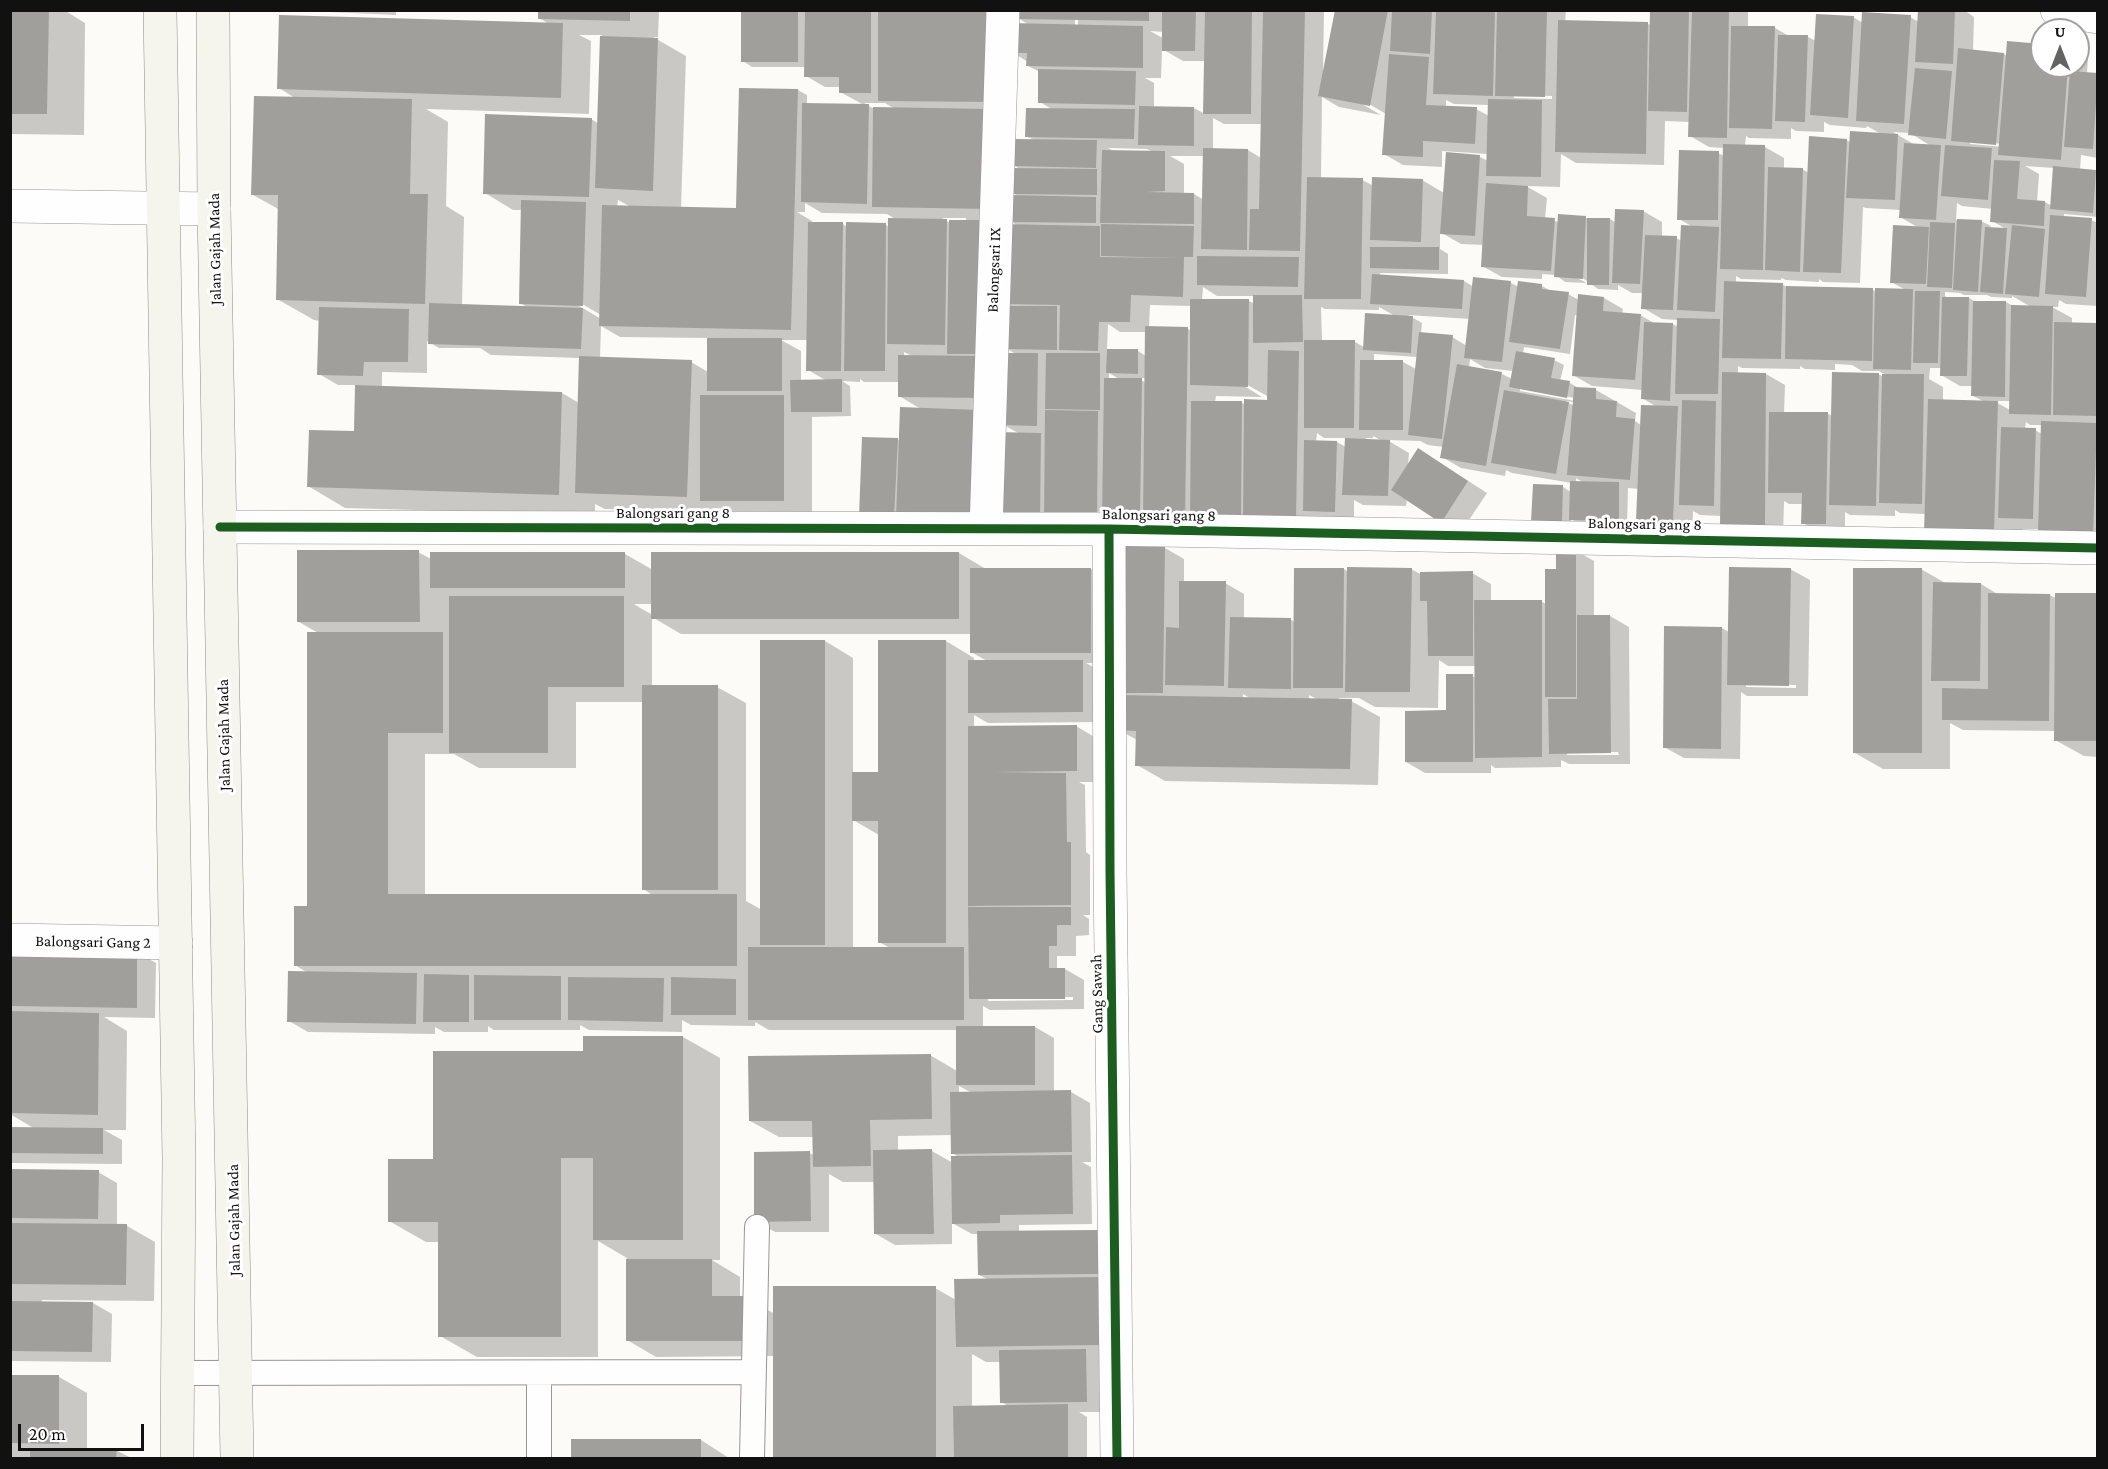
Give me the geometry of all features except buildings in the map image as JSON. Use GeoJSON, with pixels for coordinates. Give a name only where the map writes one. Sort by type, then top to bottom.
{"type":"FeatureCollection","features":[{"type":"Feature","properties":{"kind":"main road"},"geometry":{"type":"LineString","coordinates":[[160,10],[179,1159],[177,1458]]}},
{"type":"Feature","properties":{"kind":"main road","name":"Jalan Gajah Mada"},"geometry":{"type":"LineString","coordinates":[[213,10],[214,209],[237,1458]]}},
{"type":"Feature","properties":{"kind":"main road"},"geometry":{"type":"LineString","coordinates":[[171,592],[222,593]]}},
{"type":"Feature","properties":{"kind":"street","name":"Balongsari IX"},"geometry":{"type":"LineString","coordinates":[[986,529],[1003,10]]}},
{"type":"Feature","properties":{"kind":"street"},"geometry":{"type":"LineString","coordinates":[[2057,10],[2097,17]]}},
{"type":"Feature","properties":{"kind":"street"},"geometry":{"type":"LineString","coordinates":[[10,206],[214,209]]}},
{"type":"Feature","properties":{"kind":"street","name":"Balongsari gang 8"},"geometry":{"type":"LineString","coordinates":[[220,527],[1109,529],[2097,548]]}},
{"type":"Feature","properties":{"kind":"street","name":"Gang Sawah"},"geometry":{"type":"LineString","coordinates":[[1109,529],[1110,895],[1117,1458]]}},
{"type":"Feature","properties":{"kind":"street","name":"Balongsari Gang 2"},"geometry":{"type":"LineString","coordinates":[[10,940],[176,943]]}},
{"type":"Feature","properties":{"kind":"lane"},"geometry":{"type":"LineString","coordinates":[[752,1458],[757,1227]]}},
{"type":"Feature","properties":{"kind":"lane"},"geometry":{"type":"LineString","coordinates":[[177,1373],[753,1372]]}},
{"type":"Feature","properties":{"kind":"lane"},"geometry":{"type":"LineString","coordinates":[[539,1373],[539,1458]]}},
{"type":"Feature","properties":{"kind":"cycle path"},"geometry":{"type":"LineString","coordinates":[[220,527],[1109,529],[2098,548]]}},
{"type":"Feature","properties":{"kind":"cycle path"},"geometry":{"type":"LineString","coordinates":[[1109,529],[1110,871],[1117,1458]]}}]}
